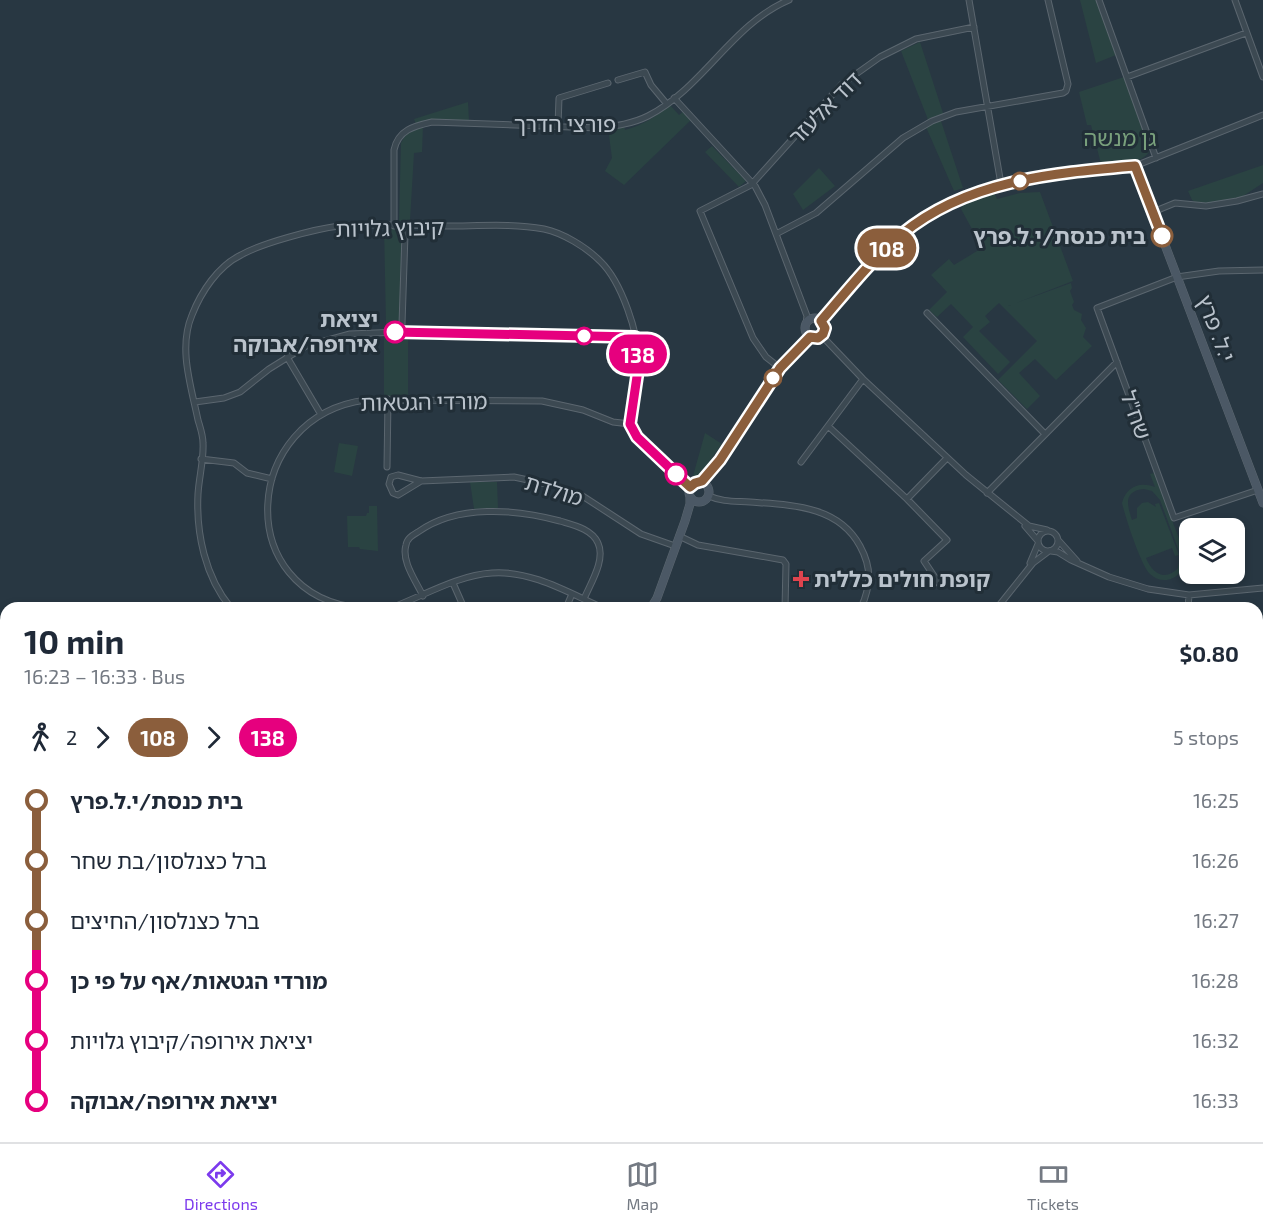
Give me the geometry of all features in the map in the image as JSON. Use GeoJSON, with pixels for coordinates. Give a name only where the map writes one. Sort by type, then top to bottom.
{"type":"FeatureCollection","features":[{"type":"Feature","properties":{"kind":"street","name":"פורצי הדרך"},"geometry":{"type":"LineString","coordinates":[[394,226],[394,150],[395,143],[406,129],[432,122],[598,128],[624,124],[648,116],[695,80],[756,18],[789,0]]}},
{"type":"Feature","properties":{"kind":"street"},"geometry":{"type":"LineString","coordinates":[[969,0],[1001,184]]}},
{"type":"Feature","properties":{"kind":"street"},"geometry":{"type":"LineString","coordinates":[[776,234],[816,213],[903,138],[932,121],[956,112],[1066,91],[1068,84],[1048,0]]}},
{"type":"Feature","properties":{"kind":"street"},"geometry":{"type":"LineString","coordinates":[[1099,0],[1156,158]]}},
{"type":"Feature","properties":{"kind":"street"},"geometry":{"type":"LineString","coordinates":[[1235,0],[1263,77]]}},
{"type":"Feature","properties":{"kind":"street","name":"דוד אלעזר"},"geometry":{"type":"LineString","coordinates":[[780,368],[766,357],[753,338],[700,211],[753,182],[842,84],[880,57],[916,39],[974,27]]}},
{"type":"Feature","properties":{"kind":"street"},"geometry":{"type":"LineString","coordinates":[[1127,77],[1246,33]]}},
{"type":"Feature","properties":{"kind":"street"},"geometry":{"type":"LineString","coordinates":[[618,80],[645,72],[651,85],[666,103]]}},
{"type":"Feature","properties":{"kind":"street"},"geometry":{"type":"LineString","coordinates":[[558,126],[559,98],[608,83]]}},
{"type":"Feature","properties":{"kind":"street"},"geometry":{"type":"LineString","coordinates":[[674,98],[753,182],[762,199],[807,316],[805,330],[810,337],[815,339],[822,336],[825,328],[821,321],[814,318],[806,324]]}},
{"type":"Feature","properties":{"kind":"street"},"geometry":{"type":"LineString","coordinates":[[821,321],[863,272],[901,234],[927,215],[958,198],[1001,184],[1038,177],[1135,166],[1263,115]]}},
{"type":"Feature","properties":{"kind":"street","name":"י.ל. פרץ"},"geometry":{"type":"LineString","coordinates":[[1135,166],[1263,503]]}},
{"type":"Feature","properties":{"kind":"street"},"geometry":{"type":"LineString","coordinates":[[1153,212],[1175,203],[1206,206],[1263,194]]}},
{"type":"Feature","properties":{"kind":"street","name":"קיבוץ גלויות"},"geometry":{"type":"LineString","coordinates":[[227,602],[213,578],[203,550],[198,523],[203,442],[187,368],[186,340],[191,315],[215,275],[240,255],[282,240],[338,226],[516,226],[546,230],[564,237],[593,255],[609,270],[622,296],[635,337],[639,363],[630,424]]}},
{"type":"Feature","properties":{"kind":"street"},"geometry":{"type":"LineString","coordinates":[[399,332],[402,324],[405,234],[403,226]]}},
{"type":"Feature","properties":{"kind":"street"},"geometry":{"type":"LineString","coordinates":[[1177,278],[1219,271],[1263,270]]}},
{"type":"Feature","properties":{"kind":"street","name":"שח\"ל"},"geometry":{"type":"LineString","coordinates":[[1177,278],[1097,308],[1174,518],[1258,490]]}},
{"type":"Feature","properties":{"kind":"street"},"geometry":{"type":"LineString","coordinates":[[927,313],[1044,433]]}},
{"type":"Feature","properties":{"kind":"street"},"geometry":{"type":"LineString","coordinates":[[195,402],[224,398],[240,392],[287,357],[306,346],[350,334],[399,332],[635,337]]}},
{"type":"Feature","properties":{"kind":"street"},"geometry":{"type":"LineString","coordinates":[[822,336],[863,379],[947,458],[1034,534],[1041,549],[1058,552],[1129,584],[1190,595],[1263,586]]}},
{"type":"Feature","properties":{"kind":"street"},"geometry":{"type":"LineString","coordinates":[[690,487],[699,482],[720,460],[780,368],[810,337]]}},
{"type":"Feature","properties":{"kind":"street"},"geometry":{"type":"LineString","coordinates":[[287,357],[320,413]]}},
{"type":"Feature","properties":{"kind":"street"},"geometry":{"type":"LineString","coordinates":[[987,493],[1044,433],[1117,362]]}},
{"type":"Feature","properties":{"kind":"street"},"geometry":{"type":"LineString","coordinates":[[801,462],[863,379]]}},
{"type":"Feature","properties":{"kind":"street"},"geometry":{"type":"LineString","coordinates":[[387,399],[387,467]]}},
{"type":"Feature","properties":{"kind":"street","name":"מורדי הגטאות"},"geometry":{"type":"LineString","coordinates":[[332,602],[321,598],[295,578],[284,564],[271,535],[267,515],[272,479],[278,462],[295,436],[320,413],[353,402],[387,399],[542,401],[583,410],[613,422],[630,424]]}},
{"type":"Feature","properties":{"kind":"street"},"geometry":{"type":"LineString","coordinates":[[630,424],[637,437],[690,487],[690,504],[685,521],[655,602]]}},
{"type":"Feature","properties":{"kind":"street"},"geometry":{"type":"LineString","coordinates":[[828,426],[907,499],[947,540],[924,561],[940,585]]}},
{"type":"Feature","properties":{"kind":"street"},"geometry":{"type":"LineString","coordinates":[[907,499],[947,458]]}},
{"type":"Feature","properties":{"kind":"street"},"geometry":{"type":"LineString","coordinates":[[201,459],[234,464],[247,473],[272,479]]}},
{"type":"Feature","properties":{"kind":"street"},"geometry":{"type":"LineString","coordinates":[[685,521],[709,492],[709,482],[720,460]]}},
{"type":"Feature","properties":{"kind":"street","name":"מולדת"},"geometry":{"type":"LineString","coordinates":[[421,481],[398,495],[393,493],[389,484],[392,477],[398,475],[421,481],[514,477],[556,486],[588,499],[641,534],[675,546]]}},
{"type":"Feature","properties":{"kind":"street"},"geometry":{"type":"LineString","coordinates":[[699,482],[704,484],[709,492],[733,502],[808,508],[828,515],[842,524],[856,539],[867,565],[868,591],[863,602]]}},
{"type":"Feature","properties":{"kind":"street"},"geometry":{"type":"LineString","coordinates":[[690,497],[694,501],[701,502]]}},
{"type":"Feature","properties":{"kind":"street"},"geometry":{"type":"LineString","coordinates":[[423,596],[407,564],[405,554],[409,538],[446,518],[503,511],[525,513],[566,523],[584,529],[598,542],[600,561],[584,600]]}},
{"type":"Feature","properties":{"kind":"street"},"geometry":{"type":"LineString","coordinates":[[1017,518],[1034,528],[1053,532],[1078,562]]}},
{"type":"Feature","properties":{"kind":"street"},"geometry":{"type":"LineString","coordinates":[[1026,572],[1037,552],[1041,534],[1047,531]]}},
{"type":"Feature","properties":{"kind":"street"},"geometry":{"type":"LineString","coordinates":[[679,536],[698,545],[783,560],[786,564],[784,602]]}},
{"type":"Feature","properties":{"kind":"street"},"geometry":{"type":"LineString","coordinates":[[1002,602],[1041,556],[1057,547],[1059,540]]}},
{"type":"Feature","properties":{"kind":"street"},"geometry":{"type":"LineString","coordinates":[[407,602],[453,583],[482,575],[504,573],[528,577],[589,602]]}},
{"type":"Feature","properties":{"kind":"street"},"geometry":{"type":"LineString","coordinates":[[453,583],[461,602]]}},
{"type":"Feature","properties":{"kind":"street"},"geometry":{"type":"LineString","coordinates":[[569,602],[572,594]]}},
{"type":"Feature","properties":{"kind":"street"},"geometry":{"type":"LineString","coordinates":[[1189,602],[1190,595]]}},
{"type":"Feature","properties":{"kind":"green space"},"geometry":{"type":"Polygon","coordinates":[[[1080,0],[1098,0],[1116,55],[1096,63],[1080,0]]]}},
{"type":"Feature","properties":{"kind":"green space"},"geometry":{"type":"Polygon","coordinates":[[[920,42],[944,116],[940,118],[963,188],[954,191],[926,127],[929,124],[927,117],[901,51],[920,42]]]}},
{"type":"Feature","properties":{"kind":"green space","name":"גן מנשה"},"geometry":{"type":"Polygon","coordinates":[[[1124,77],[1149,152],[1134,162],[1101,164],[1091,125],[1087,125],[1079,92],[1124,77]]]}},
{"type":"Feature","properties":{"kind":"green space"},"geometry":{"type":"Polygon","coordinates":[[[468,102],[469,121],[416,124],[414,119],[468,102]]]}},
{"type":"Feature","properties":{"kind":"green space"},"geometry":{"type":"Polygon","coordinates":[[[670,105],[679,115],[684,111],[692,119],[624,185],[605,171],[612,158],[608,128],[624,125],[625,130],[631,128],[649,120],[670,105]]]}},
{"type":"Feature","properties":{"kind":"green space"},"geometry":{"type":"Polygon","coordinates":[[[423,126],[422,152],[414,153],[410,221],[399,221],[401,143],[408,131],[423,126]]]}},
{"type":"Feature","properties":{"kind":"green space"},"geometry":{"type":"Polygon","coordinates":[[[712,146],[746,181],[739,187],[705,152],[712,146]]]}},
{"type":"Feature","properties":{"kind":"green space"},"geometry":{"type":"Polygon","coordinates":[[[1263,165],[1263,183],[1240,198],[1198,204],[1192,200],[1188,191],[1263,165]]]}},
{"type":"Feature","properties":{"kind":"green space"},"geometry":{"type":"Polygon","coordinates":[[[819,168],[835,186],[803,210],[793,194],[819,168]]]}},
{"type":"Feature","properties":{"kind":"green space"},"geometry":{"type":"Polygon","coordinates":[[[994,192],[997,199],[1020,193],[1040,192],[1073,281],[1008,306],[1071,283],[1070,291],[1074,302],[1072,305],[1074,310],[1082,314],[1081,320],[1086,328],[1083,337],[1092,346],[1056,380],[1035,359],[1019,373],[1040,396],[1027,409],[998,380],[1037,341],[999,303],[985,316],[990,322],[979,331],[1010,362],[998,374],[963,337],[973,327],[951,304],[937,317],[929,310],[947,292],[931,275],[949,259],[954,265],[982,248],[975,228],[972,229],[961,209],[964,203],[994,192]]]}},
{"type":"Feature","properties":{"kind":"green space"},"geometry":{"type":"Polygon","coordinates":[[[384,226],[403,226],[402,324],[386,324],[384,226]]]}},
{"type":"Feature","properties":{"kind":"green space"},"geometry":{"type":"Polygon","coordinates":[[[384,335],[408,335],[408,396],[384,396],[384,335]]]}},
{"type":"Feature","properties":{"kind":"green space"},"geometry":{"type":"Polygon","coordinates":[[[705,433],[722,444],[700,475],[695,477],[693,476],[705,433]]]}},
{"type":"Feature","properties":{"kind":"green space"},"geometry":{"type":"Polygon","coordinates":[[[339,443],[358,446],[352,476],[334,472],[339,443]]]}},
{"type":"Feature","properties":{"kind":"green space"},"geometry":{"type":"Polygon","coordinates":[[[1154,473],[1179,538],[1179,551],[1160,500],[1152,491],[1137,490],[1130,496],[1128,504],[1132,520],[1137,518],[1137,508],[1142,503],[1148,502],[1156,507],[1155,504],[1159,503],[1179,555],[1175,556],[1172,548],[1146,558],[1155,571],[1164,575],[1178,568],[1179,561],[1179,573],[1176,577],[1167,580],[1155,578],[1146,569],[1122,503],[1130,489],[1134,487],[1149,485],[1155,487],[1150,474],[1154,473]]]}},
{"type":"Feature","properties":{"kind":"green space"},"geometry":{"type":"Polygon","coordinates":[[[470,482],[497,482],[498,508],[474,509],[470,482]]]}},
{"type":"Feature","properties":{"kind":"green space"},"geometry":{"type":"Polygon","coordinates":[[[369,506],[377,506],[378,551],[348,547],[347,516],[366,516],[369,513],[369,506]]]}},
{"type":"Feature","properties":{"kind":"bus line","name":"108"},"geometry":{"type":"LineString","coordinates":[[676,474],[690,487],[702,481],[720,460],[780,368],[810,337],[815,339],[821,337],[825,331],[825,325],[821,321],[863,272],[901,234],[927,215],[958,198],[1001,184],[1038,177],[1135,166],[1162,236]]}},
{"type":"Feature","properties":{"kind":"bus line","name":"138"},"geometry":{"type":"LineString","coordinates":[[395,332],[635,337],[639,363],[630,424],[637,437],[676,474]]}},
{"type":"Feature","properties":{"kind":"place","name":"בית כנסת/י.ל.פרץ"},"geometry":{"type":"Point","coordinates":[1162,236]}},
{"type":"Feature","properties":{"kind":"place","name":"יציאת אירופה/אבוקה"},"geometry":{"type":"Point","coordinates":[395,332]}},
{"type":"Feature","properties":{"kind":"place","name":"קופת חולים כללית"},"geometry":{"type":"Point","coordinates":[801,579]}}]}
